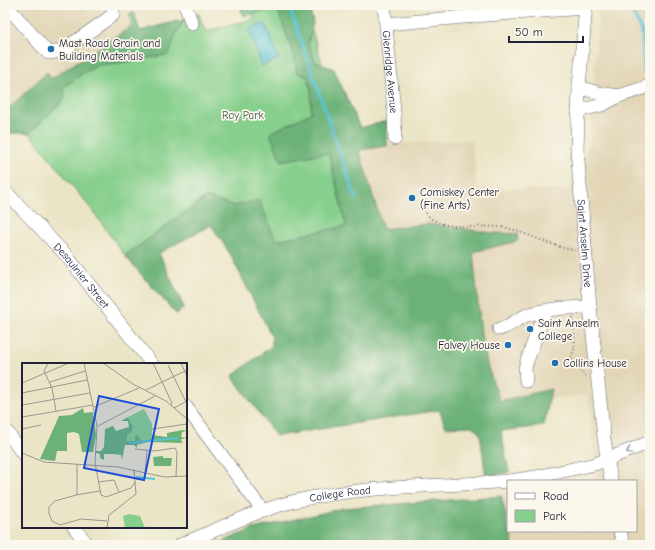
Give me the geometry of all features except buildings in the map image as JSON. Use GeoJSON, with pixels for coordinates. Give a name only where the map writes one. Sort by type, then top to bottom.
{"type":"FeatureCollection","features":[{"type":"Feature","properties":{"kind":"street"},"geometry":{"type":"LineString","coordinates":[[6,5],[48,53],[62,51],[113,15],[113,5]]}},
{"type":"Feature","properties":{"kind":"street"},"geometry":{"type":"LineString","coordinates":[[185,5],[192,24]]}},
{"type":"Feature","properties":{"kind":"street","name":"Glenridge Avenue"},"geometry":{"type":"LineString","coordinates":[[384,5],[395,139]]}},
{"type":"Feature","properties":{"kind":"street"},"geometry":{"type":"LineString","coordinates":[[386,24],[586,6]]}},
{"type":"Feature","properties":{"kind":"street","name":"Saint Anselm Drive"},"geometry":{"type":"LineString","coordinates":[[586,6],[579,87],[577,149],[590,307],[602,426],[611,480]]}},
{"type":"Feature","properties":{"kind":"street"},"geometry":{"type":"LineString","coordinates":[[578,111],[602,106],[619,96],[650,86]]}},
{"type":"Feature","properties":{"kind":"street"},"geometry":{"type":"LineString","coordinates":[[579,87],[598,93],[619,96]]}},
{"type":"Feature","properties":{"kind":"street","name":"Desaulnier Street"},"geometry":{"type":"LineString","coordinates":[[5,191],[66,255],[151,363]]}},
{"type":"Feature","properties":{"kind":"street"},"geometry":{"type":"LineString","coordinates":[[499,329],[525,316],[545,311],[590,307]]}},
{"type":"Feature","properties":{"kind":"street"},"geometry":{"type":"LineString","coordinates":[[526,381],[525,368],[545,311]]}},
{"type":"Feature","properties":{"kind":"street"},"geometry":{"type":"LineString","coordinates":[[187,409],[263,511]]}},
{"type":"Feature","properties":{"kind":"street"},"geometry":{"type":"LineString","coordinates":[[5,429],[22,453]]}},
{"type":"Feature","properties":{"kind":"street","name":"College Road"},"geometry":{"type":"LineString","coordinates":[[516,480],[595,464],[650,442]]}},
{"type":"Feature","properties":{"kind":"street","name":"College Road"},"geometry":{"type":"LineString","coordinates":[[180,545],[263,511],[298,500],[380,490],[507,481]]}},
{"type":"Feature","properties":{"kind":"street"},"geometry":{"type":"LineString","coordinates":[[75,528],[88,545]]}},
{"type":"Feature","properties":{"kind":"street"},"geometry":{"type":"LineString","coordinates":[[620,532],[623,545]]}},
{"type":"Feature","properties":{"kind":"path"},"geometry":{"type":"LineString","coordinates":[[422,206],[424,212],[433,220],[448,225],[463,227],[503,227],[558,247],[579,252]]}},
{"type":"Feature","properties":{"kind":"path"},"geometry":{"type":"LineString","coordinates":[[572,308],[575,347],[571,358],[588,379]]}},
{"type":"Feature","properties":{"kind":"shaded area","name":"Mast Road Grain and Building Materials"},"geometry":{"type":"Polygon","coordinates":[[[5,5],[126,5],[132,25],[51,79],[46,73],[8,109],[5,105],[5,5]]]}},
{"type":"Feature","properties":{"kind":"shaded area","name":"Saint Anselm College"},"geometry":{"type":"Polygon","coordinates":[[[599,5],[650,5],[650,545],[333,545],[330,523],[507,495],[507,532],[637,532],[637,480],[584,480],[597,477],[588,395],[445,409],[341,146],[472,140],[477,188],[570,190],[590,143],[599,5]]]}},
{"type":"Feature","properties":{"kind":"green space","name":"Roy Park"},"geometry":{"type":"Polygon","coordinates":[[[250,5],[304,5],[374,232],[229,252],[206,197],[125,256],[93,211],[29,133],[65,98],[61,83],[141,36],[199,14],[205,31],[254,19],[250,5]]]}},
{"type":"Feature","properties":{"kind":"green space"},"geometry":{"type":"Polygon","coordinates":[[[309,5],[313,23],[308,43],[316,62],[334,69],[360,128],[387,121],[387,146],[359,150],[383,229],[428,224],[493,233],[517,234],[518,241],[473,252],[481,334],[488,368],[500,401],[551,389],[544,426],[501,431],[509,472],[486,477],[480,434],[472,426],[446,427],[439,410],[276,436],[232,376],[272,346],[272,337],[229,252],[211,225],[159,253],[184,308],[176,314],[125,256],[207,197],[234,206],[259,200],[276,240],[346,226],[329,155],[325,153],[281,161],[270,133],[311,113],[311,91],[308,77],[297,73],[293,53],[277,8],[243,16],[240,6],[309,5]]]}},
{"type":"Feature","properties":{"kind":"green space"},"geometry":{"type":"Polygon","coordinates":[[[129,13],[134,13],[140,31],[177,21],[183,22],[167,55],[99,65],[83,73],[63,88],[66,98],[29,133],[7,133],[8,109],[47,72],[51,79],[132,26],[129,13]]]}},
{"type":"Feature","properties":{"kind":"green space"},"geometry":{"type":"Polygon","coordinates":[[[501,496],[507,520],[507,532],[510,532],[513,545],[214,545],[253,529],[344,508],[501,496]]]}},
{"type":"Feature","properties":{"kind":"water"},"geometry":{"type":"Polygon","coordinates":[[[265,23],[279,59],[262,66],[249,29],[265,23]]]}},
{"type":"Feature","properties":{"kind":"waterway"},"geometry":{"type":"LineString","coordinates":[[286,5],[290,9],[356,199]]}},
{"type":"Feature","properties":{"kind":"waterway"},"geometry":{"type":"LineString","coordinates":[[629,5],[642,32],[644,73]]}},
{"type":"Feature","properties":{"kind":"place","name":"Mast Road Grain and Building Materials"},"geometry":{"type":"Point","coordinates":[51,49]}},
{"type":"Feature","properties":{"kind":"place","name":"Comiskey Center (Fine Arts)"},"geometry":{"type":"Point","coordinates":[412,198]}},
{"type":"Feature","properties":{"kind":"place","name":"Saint Anselm College"},"geometry":{"type":"Point","coordinates":[530,329]}},
{"type":"Feature","properties":{"kind":"place","name":"Falvey House"},"geometry":{"type":"Point","coordinates":[508,345]}},
{"type":"Feature","properties":{"kind":"place","name":"Collins House"},"geometry":{"type":"Point","coordinates":[555,363]}}]}
